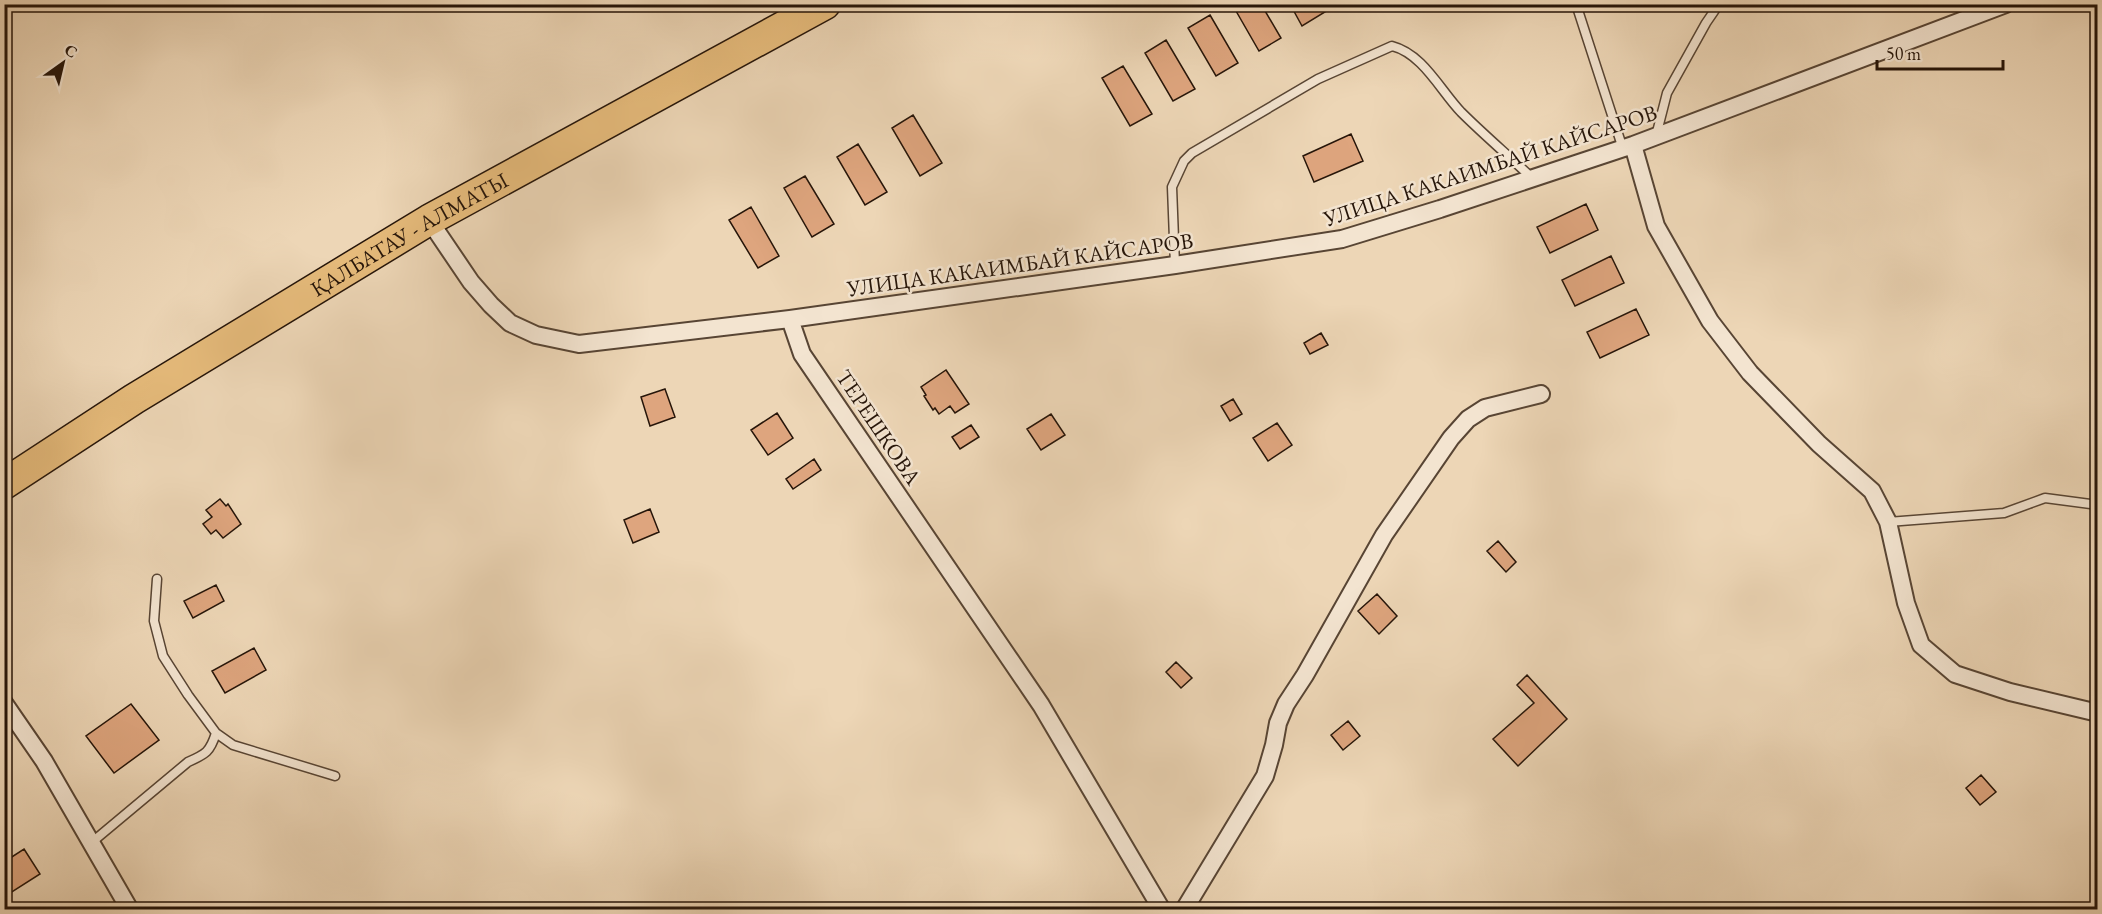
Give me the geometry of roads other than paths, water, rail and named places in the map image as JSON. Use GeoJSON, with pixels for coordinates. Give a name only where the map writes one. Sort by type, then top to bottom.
{"type":"FeatureCollection","features":[{"type":"Feature","properties":{"kind":"highway","name":"ҚАЛБАТАУ - АЛМАТЫ"},"geometry":{"type":"LineString","coordinates":[[4,484],[134,399],[429,220],[825,4]]}},
{"type":"Feature","properties":{"kind":"street","name":"УЛИЦА КАКАИМБАЙ КАЙСАРОВ"},"geometry":{"type":"LineString","coordinates":[[790,319],[1342,239],[1628,147],[2006,4]]}},
{"type":"Feature","properties":{"kind":"street"},"geometry":{"type":"LineString","coordinates":[[1628,147],[1656,226],[1710,321],[1750,373],[1819,444],[1872,491],[1888,522],[1906,603],[1921,645],[1955,674],[2010,692],[2097,713]]}},
{"type":"Feature","properties":{"kind":"street"},"geometry":{"type":"LineString","coordinates":[[429,220],[471,282],[491,305],[510,323],[536,334],[579,344],[790,319]]}},
{"type":"Feature","properties":{"kind":"street","name":"ТЕРЕШКОВА"},"geometry":{"type":"LineString","coordinates":[[790,319],[802,354],[1041,705],[1162,909]]}},
{"type":"Feature","properties":{"kind":"street"},"geometry":{"type":"LineString","coordinates":[[1184,909],[1265,776],[1275,745],[1278,723],[1286,704],[1305,675],[1384,535],[1444,448],[1468,419],[1485,408],[1541,394]]}},
{"type":"Feature","properties":{"kind":"street"},"geometry":{"type":"LineString","coordinates":[[4,703],[44,761],[130,909]]}},
{"type":"Feature","properties":{"kind":"lane"},"geometry":{"type":"LineString","coordinates":[[1576,4],[1628,147]]}},
{"type":"Feature","properties":{"kind":"lane"},"geometry":{"type":"LineString","coordinates":[[1656,136],[1667,93],[1719,4]]}},
{"type":"Feature","properties":{"kind":"lane"},"geometry":{"type":"LineString","coordinates":[[1175,265],[1172,187],[1184,161],[1192,153],[1318,79],[1392,46],[1402,49],[1416,59],[1460,110],[1533,178]]}},
{"type":"Feature","properties":{"kind":"lane"},"geometry":{"type":"LineString","coordinates":[[1888,522],[2004,513],[2045,498],[2097,505]]}},
{"type":"Feature","properties":{"kind":"lane"},"geometry":{"type":"LineString","coordinates":[[157,579],[154,621],[163,656],[216,733],[233,744],[335,776]]}},
{"type":"Feature","properties":{"kind":"lane"},"geometry":{"type":"LineString","coordinates":[[91,843],[188,762],[204,755],[211,748],[216,733]]}}]}
